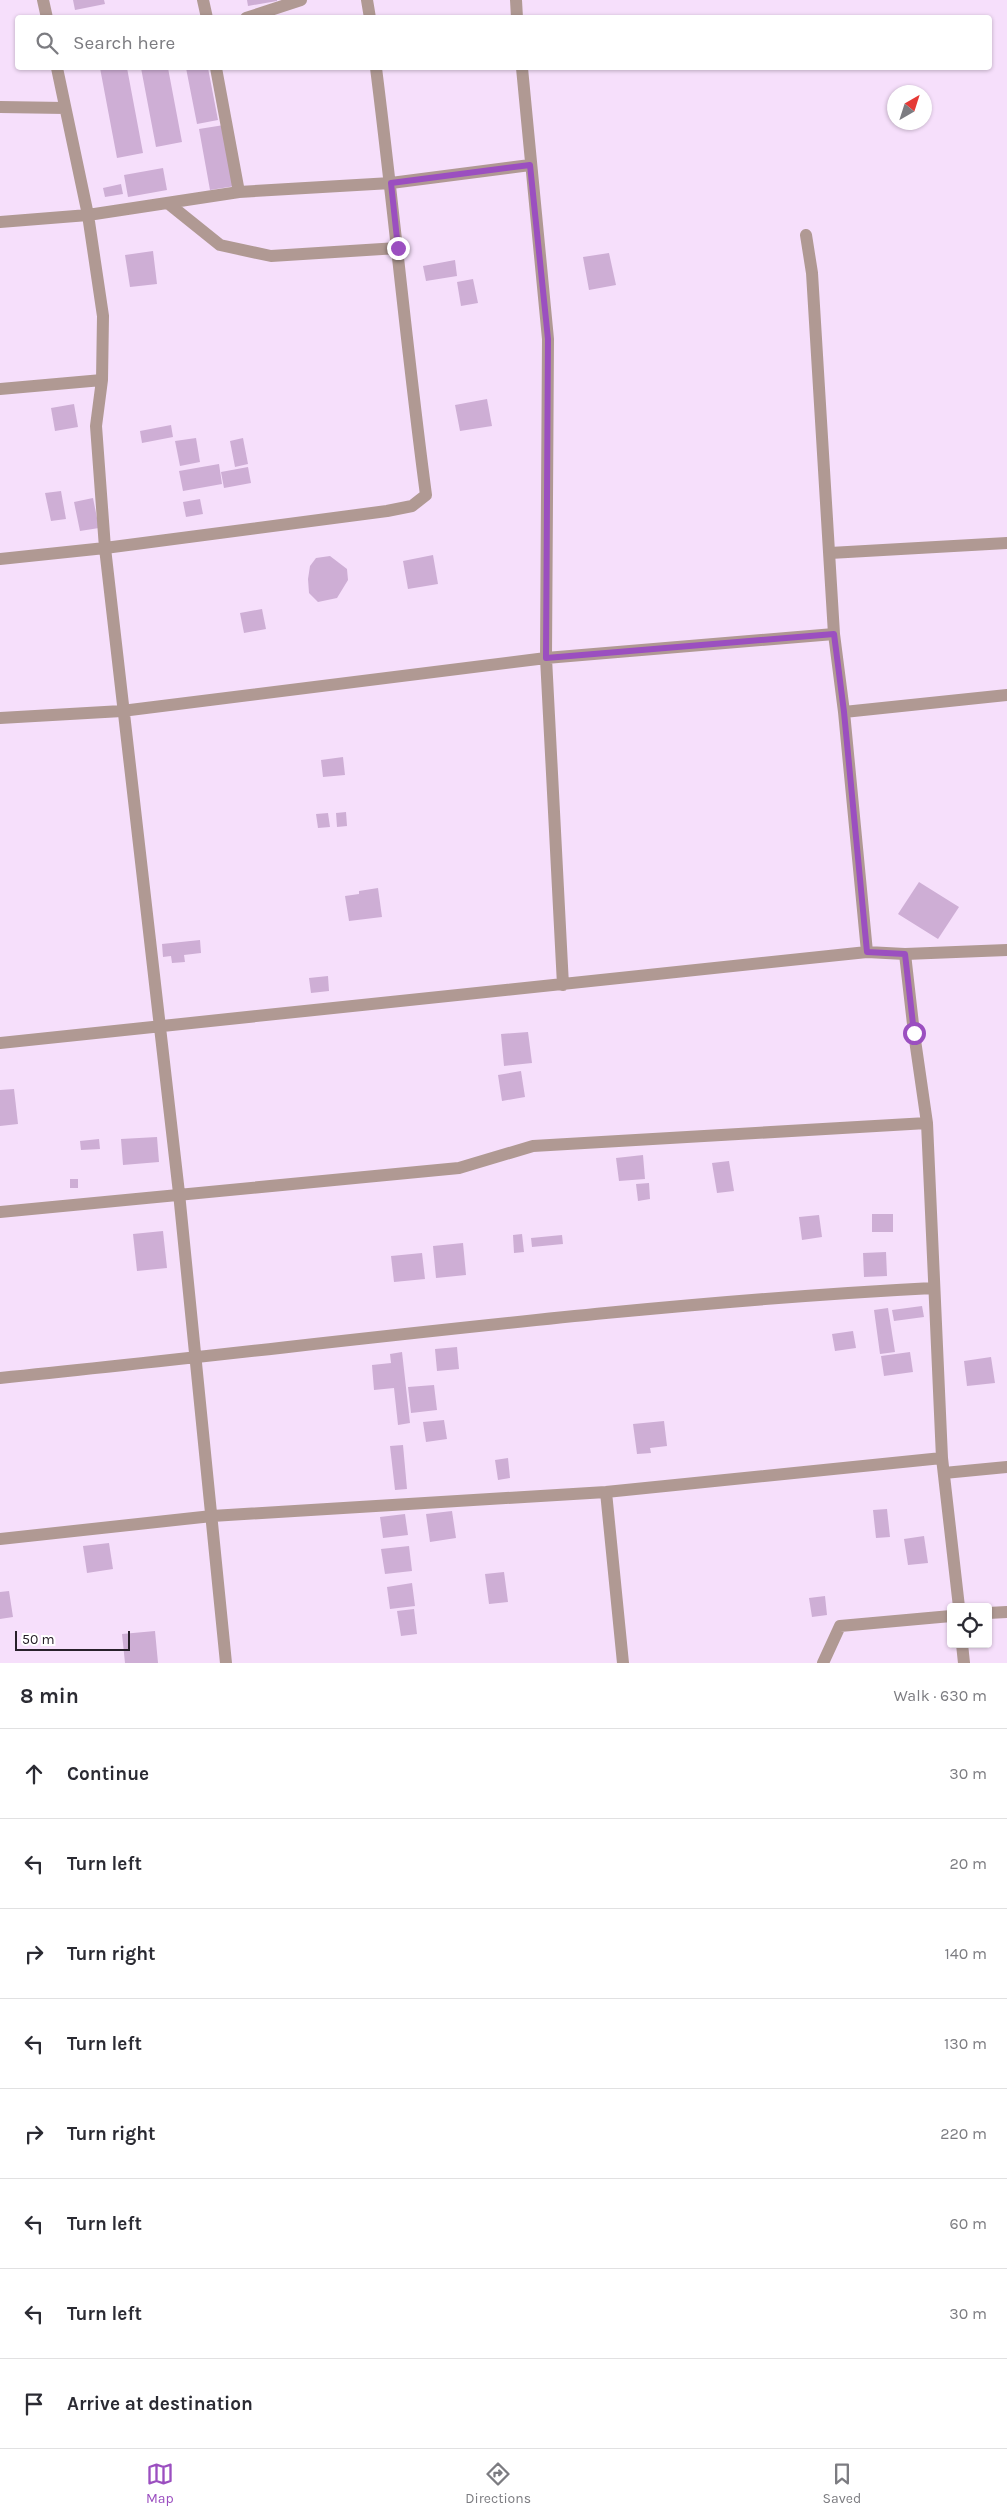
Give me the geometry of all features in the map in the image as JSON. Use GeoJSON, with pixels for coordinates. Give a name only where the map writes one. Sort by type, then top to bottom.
{"type":"FeatureCollection","features":[{"type":"Feature","properties":{"kind":"street"},"geometry":{"type":"LineString","coordinates":[[43,0],[46,15]]}},
{"type":"Feature","properties":{"kind":"street"},"geometry":{"type":"LineString","coordinates":[[203,0],[206,15]]}},
{"type":"Feature","properties":{"kind":"street"},"geometry":{"type":"LineString","coordinates":[[255,15],[301,0]]}},
{"type":"Feature","properties":{"kind":"street"},"geometry":{"type":"LineString","coordinates":[[367,0],[370,15]]}},
{"type":"Feature","properties":{"kind":"street"},"geometry":{"type":"LineString","coordinates":[[516,0],[517,15]]}},
{"type":"Feature","properties":{"kind":"street"},"geometry":{"type":"LineString","coordinates":[[57,70],[88,215],[103,316],[102,380],[96,426],[105,548],[122,711],[179,1193],[226,1663]]}},
{"type":"Feature","properties":{"kind":"street"},"geometry":{"type":"LineString","coordinates":[[216,70],[240,192]]}},
{"type":"Feature","properties":{"kind":"street"},"geometry":{"type":"LineString","coordinates":[[0,559],[105,548],[386,511],[412,506],[426,495],[406,349],[398,248],[376,70]]}},
{"type":"Feature","properties":{"kind":"street"},"geometry":{"type":"LineString","coordinates":[[522,70],[548,339],[546,658],[563,985]]}},
{"type":"Feature","properties":{"kind":"street"},"geometry":{"type":"LineString","coordinates":[[0,107],[65,108]]}},
{"type":"Feature","properties":{"kind":"street"},"geometry":{"type":"LineString","coordinates":[[0,222],[88,215],[240,192],[391,183],[530,165]]}},
{"type":"Feature","properties":{"kind":"street"},"geometry":{"type":"LineString","coordinates":[[169,204],[220,245],[271,256],[398,248]]}},
{"type":"Feature","properties":{"kind":"street"},"geometry":{"type":"LineString","coordinates":[[806,235],[812,273],[834,634],[844,712],[867,952]]}},
{"type":"Feature","properties":{"kind":"street"},"geometry":{"type":"LineString","coordinates":[[0,389],[102,380]]}},
{"type":"Feature","properties":{"kind":"street"},"geometry":{"type":"LineString","coordinates":[[830,553],[1007,543]]}},
{"type":"Feature","properties":{"kind":"street"},"geometry":{"type":"LineString","coordinates":[[0,718],[122,711],[546,658],[834,634]]}},
{"type":"Feature","properties":{"kind":"street"},"geometry":{"type":"LineString","coordinates":[[844,712],[1007,695]]}},
{"type":"Feature","properties":{"kind":"street"},"geometry":{"type":"LineString","coordinates":[[0,1043],[867,952],[905,954],[1007,950]]}},
{"type":"Feature","properties":{"kind":"street"},"geometry":{"type":"LineString","coordinates":[[905,954],[914,1033],[928,1123],[933,1288],[942,1458],[959,1603]]}},
{"type":"Feature","properties":{"kind":"street"},"geometry":{"type":"LineString","coordinates":[[0,1212],[179,1193],[459,1168],[534,1146],[928,1123]]}},
{"type":"Feature","properties":{"kind":"street"},"geometry":{"type":"LineString","coordinates":[[0,1378],[802,1295],[933,1288]]}},
{"type":"Feature","properties":{"kind":"street"},"geometry":{"type":"LineString","coordinates":[[0,1540],[212,1516],[606,1492],[942,1458]]}},
{"type":"Feature","properties":{"kind":"street"},"geometry":{"type":"LineString","coordinates":[[944,1472],[1007,1467]]}},
{"type":"Feature","properties":{"kind":"street"},"geometry":{"type":"LineString","coordinates":[[606,1492],[623,1663]]}},
{"type":"Feature","properties":{"kind":"street"},"geometry":{"type":"LineString","coordinates":[[992,1614],[1007,1612]]}},
{"type":"Feature","properties":{"kind":"street"},"geometry":{"type":"LineString","coordinates":[[823,1663],[840,1626],[947,1616]]}},
{"type":"Feature","properties":{"kind":"street"},"geometry":{"type":"LineString","coordinates":[[962,1648],[964,1663]]}},
{"type":"Feature","properties":{"kind":"building"},"geometry":{"type":"Polygon","coordinates":[[[73,0],[104,0],[105,4],[75,10],[73,0]]]}},
{"type":"Feature","properties":{"kind":"building"},"geometry":{"type":"Polygon","coordinates":[[[247,0],[277,0],[277,1],[248,6],[247,0]]]}},
{"type":"Feature","properties":{"kind":"building"},"geometry":{"type":"Polygon","coordinates":[[[100,70],[127,70],[143,153],[117,158],[100,70]]]}},
{"type":"Feature","properties":{"kind":"building"},"geometry":{"type":"Polygon","coordinates":[[[141,70],[168,70],[182,142],[156,147],[141,70]]]}},
{"type":"Feature","properties":{"kind":"building"},"geometry":{"type":"Polygon","coordinates":[[[186,70],[208,70],[218,120],[197,124],[186,70]]]}},
{"type":"Feature","properties":{"kind":"building"},"geometry":{"type":"Polygon","coordinates":[[[224,125],[235,186],[210,190],[199,129],[224,125]]]}},
{"type":"Feature","properties":{"kind":"building"},"geometry":{"type":"Polygon","coordinates":[[[163,168],[167,190],[128,197],[124,175],[163,168]]]}},
{"type":"Feature","properties":{"kind":"building"},"geometry":{"type":"Polygon","coordinates":[[[121,184],[123,194],[105,197],[103,188],[121,184]]]}},
{"type":"Feature","properties":{"kind":"building"},"geometry":{"type":"Polygon","coordinates":[[[153,251],[157,284],[130,287],[125,255],[153,251]]]}},
{"type":"Feature","properties":{"kind":"building"},"geometry":{"type":"Polygon","coordinates":[[[609,253],[616,285],[589,290],[583,257],[609,253]]]}},
{"type":"Feature","properties":{"kind":"building"},"geometry":{"type":"Polygon","coordinates":[[[455,260],[457,276],[426,281],[423,266],[455,260]]]}},
{"type":"Feature","properties":{"kind":"building"},"geometry":{"type":"Polygon","coordinates":[[[473,279],[478,303],[461,306],[457,282],[473,279]]]}},
{"type":"Feature","properties":{"kind":"building"},"geometry":{"type":"Polygon","coordinates":[[[487,399],[492,426],[460,431],[455,405],[487,399]]]}},
{"type":"Feature","properties":{"kind":"building"},"geometry":{"type":"Polygon","coordinates":[[[74,404],[78,427],[55,431],[51,408],[74,404]]]}},
{"type":"Feature","properties":{"kind":"building"},"geometry":{"type":"Polygon","coordinates":[[[171,425],[173,437],[142,443],[140,431],[171,425]]]}},
{"type":"Feature","properties":{"kind":"building"},"geometry":{"type":"Polygon","coordinates":[[[196,438],[200,462],[180,466],[175,441],[196,438]]]}},
{"type":"Feature","properties":{"kind":"building"},"geometry":{"type":"Polygon","coordinates":[[[243,438],[248,464],[235,467],[230,441],[243,438]]]}},
{"type":"Feature","properties":{"kind":"building"},"geometry":{"type":"Polygon","coordinates":[[[219,464],[222,484],[183,491],[179,471],[219,464]]]}},
{"type":"Feature","properties":{"kind":"building"},"geometry":{"type":"Polygon","coordinates":[[[248,467],[251,483],[224,488],[221,472],[248,467]]]}},
{"type":"Feature","properties":{"kind":"building"},"geometry":{"type":"Polygon","coordinates":[[[61,491],[66,519],[51,521],[45,493],[61,491]]]}},
{"type":"Feature","properties":{"kind":"building"},"geometry":{"type":"Polygon","coordinates":[[[93,498],[99,528],[80,531],[74,502],[93,498]]]}},
{"type":"Feature","properties":{"kind":"building"},"geometry":{"type":"Polygon","coordinates":[[[200,499],[203,514],[186,517],[183,502],[200,499]]]}},
{"type":"Feature","properties":{"kind":"building"},"geometry":{"type":"Polygon","coordinates":[[[433,555],[438,584],[408,589],[403,561],[433,555]]]}},
{"type":"Feature","properties":{"kind":"building"},"geometry":{"type":"Polygon","coordinates":[[[330,556],[347,569],[348,580],[337,598],[318,602],[309,593],[308,579],[310,566],[316,558],[330,556]]]}},
{"type":"Feature","properties":{"kind":"building"},"geometry":{"type":"Polygon","coordinates":[[[262,609],[266,629],[244,633],[240,613],[262,609]]]}},
{"type":"Feature","properties":{"kind":"building"},"geometry":{"type":"Polygon","coordinates":[[[343,757],[345,775],[323,777],[321,760],[343,757]]]}},
{"type":"Feature","properties":{"kind":"building"},"geometry":{"type":"Polygon","coordinates":[[[346,812],[347,826],[337,827],[336,813],[346,812]]]}},
{"type":"Feature","properties":{"kind":"building"},"geometry":{"type":"Polygon","coordinates":[[[328,813],[330,827],[318,828],[316,814],[328,813]]]}},
{"type":"Feature","properties":{"kind":"building"},"geometry":{"type":"Polygon","coordinates":[[[919,882],[959,907],[938,939],[898,914],[919,882]]]}},
{"type":"Feature","properties":{"kind":"building"},"geometry":{"type":"Polygon","coordinates":[[[378,888],[382,917],[349,921],[345,896],[359,894],[359,891],[378,888]]]}},
{"type":"Feature","properties":{"kind":"building"},"geometry":{"type":"Polygon","coordinates":[[[200,940],[201,953],[184,955],[185,962],[172,963],[171,956],[163,957],[162,944],[200,940]]]}},
{"type":"Feature","properties":{"kind":"building"},"geometry":{"type":"Polygon","coordinates":[[[328,976],[329,991],[311,993],[309,978],[328,976]]]}},
{"type":"Feature","properties":{"kind":"building"},"geometry":{"type":"Polygon","coordinates":[[[528,1032],[532,1063],[504,1066],[501,1034],[528,1032]]]}},
{"type":"Feature","properties":{"kind":"building"},"geometry":{"type":"Polygon","coordinates":[[[521,1071],[525,1097],[502,1101],[498,1075],[521,1071]]]}},
{"type":"Feature","properties":{"kind":"building"},"geometry":{"type":"Polygon","coordinates":[[[14,1089],[18,1124],[0,1126],[0,1090],[14,1089]]]}},
{"type":"Feature","properties":{"kind":"building"},"geometry":{"type":"Polygon","coordinates":[[[157,1137],[159,1162],[123,1165],[121,1139],[157,1137]]]}},
{"type":"Feature","properties":{"kind":"building"},"geometry":{"type":"Polygon","coordinates":[[[99,1139],[100,1149],[81,1150],[80,1141],[99,1139]]]}},
{"type":"Feature","properties":{"kind":"building"},"geometry":{"type":"Polygon","coordinates":[[[643,1155],[645,1179],[619,1181],[616,1158],[643,1155]]]}},
{"type":"Feature","properties":{"kind":"building"},"geometry":{"type":"Polygon","coordinates":[[[729,1161],[734,1191],[717,1193],[712,1163],[729,1161]]]}},
{"type":"Feature","properties":{"kind":"building"},"geometry":{"type":"Polygon","coordinates":[[[70,1179],[78,1179],[78,1188],[70,1188],[70,1179]]]}},
{"type":"Feature","properties":{"kind":"building"},"geometry":{"type":"Polygon","coordinates":[[[649,1183],[650,1199],[638,1201],[636,1184],[649,1183]]]}},
{"type":"Feature","properties":{"kind":"building"},"geometry":{"type":"Polygon","coordinates":[[[872,1214],[893,1214],[893,1232],[872,1232],[872,1214]]]}},
{"type":"Feature","properties":{"kind":"building"},"geometry":{"type":"Polygon","coordinates":[[[819,1215],[822,1237],[802,1240],[799,1217],[819,1215]]]}},
{"type":"Feature","properties":{"kind":"building"},"geometry":{"type":"Polygon","coordinates":[[[163,1231],[167,1268],[137,1271],[133,1234],[163,1231]]]}},
{"type":"Feature","properties":{"kind":"building"},"geometry":{"type":"Polygon","coordinates":[[[522,1234],[524,1252],[514,1253],[513,1235],[522,1234]]]}},
{"type":"Feature","properties":{"kind":"building"},"geometry":{"type":"Polygon","coordinates":[[[562,1235],[563,1244],[532,1247],[531,1238],[562,1235]]]}},
{"type":"Feature","properties":{"kind":"building"},"geometry":{"type":"Polygon","coordinates":[[[463,1243],[466,1275],[436,1278],[433,1246],[463,1243]]]}},
{"type":"Feature","properties":{"kind":"building"},"geometry":{"type":"Polygon","coordinates":[[[886,1252],[887,1276],[864,1277],[863,1253],[886,1252]]]}},
{"type":"Feature","properties":{"kind":"building"},"geometry":{"type":"Polygon","coordinates":[[[422,1253],[425,1279],[394,1282],[391,1256],[422,1253]]]}},
{"type":"Feature","properties":{"kind":"building"},"geometry":{"type":"Polygon","coordinates":[[[922,1306],[924,1317],[894,1321],[892,1310],[922,1306]]]}},
{"type":"Feature","properties":{"kind":"building"},"geometry":{"type":"Polygon","coordinates":[[[888,1308],[895,1352],[880,1354],[874,1310],[888,1308]]]}},
{"type":"Feature","properties":{"kind":"building"},"geometry":{"type":"Polygon","coordinates":[[[853,1331],[856,1348],[835,1351],[832,1334],[853,1331]]]}},
{"type":"Feature","properties":{"kind":"building"},"geometry":{"type":"Polygon","coordinates":[[[457,1347],[459,1369],[437,1371],[435,1349],[457,1347]]]}},
{"type":"Feature","properties":{"kind":"building"},"geometry":{"type":"Polygon","coordinates":[[[402,1352],[410,1423],[398,1425],[394,1388],[374,1390],[372,1365],[391,1363],[390,1354],[402,1352]]]}},
{"type":"Feature","properties":{"kind":"building"},"geometry":{"type":"Polygon","coordinates":[[[910,1352],[913,1372],[884,1376],[881,1356],[910,1352]]]}},
{"type":"Feature","properties":{"kind":"building"},"geometry":{"type":"Polygon","coordinates":[[[991,1357],[995,1383],[967,1386],[964,1361],[991,1357]]]}},
{"type":"Feature","properties":{"kind":"building"},"geometry":{"type":"Polygon","coordinates":[[[434,1385],[437,1410],[411,1413],[408,1387],[434,1385]]]}},
{"type":"Feature","properties":{"kind":"building"},"geometry":{"type":"Polygon","coordinates":[[[444,1420],[447,1439],[426,1442],[423,1422],[444,1420]]]}},
{"type":"Feature","properties":{"kind":"building"},"geometry":{"type":"Polygon","coordinates":[[[664,1421],[667,1446],[650,1448],[651,1453],[637,1454],[633,1424],[664,1421]]]}},
{"type":"Feature","properties":{"kind":"building"},"geometry":{"type":"Polygon","coordinates":[[[403,1445],[407,1489],[395,1490],[390,1446],[403,1445]]]}},
{"type":"Feature","properties":{"kind":"building"},"geometry":{"type":"Polygon","coordinates":[[[508,1458],[510,1478],[498,1480],[495,1460],[508,1458]]]}},
{"type":"Feature","properties":{"kind":"building"},"geometry":{"type":"Polygon","coordinates":[[[887,1509],[890,1537],[876,1538],[873,1510],[887,1509]]]}},
{"type":"Feature","properties":{"kind":"building"},"geometry":{"type":"Polygon","coordinates":[[[452,1511],[456,1538],[430,1542],[426,1514],[452,1511]]]}},
{"type":"Feature","properties":{"kind":"building"},"geometry":{"type":"Polygon","coordinates":[[[405,1514],[408,1535],[383,1538],[380,1517],[405,1514]]]}},
{"type":"Feature","properties":{"kind":"building"},"geometry":{"type":"Polygon","coordinates":[[[924,1536],[928,1563],[908,1565],[904,1539],[924,1536]]]}},
{"type":"Feature","properties":{"kind":"building"},"geometry":{"type":"Polygon","coordinates":[[[109,1543],[113,1569],[87,1573],[83,1546],[109,1543]]]}},
{"type":"Feature","properties":{"kind":"building"},"geometry":{"type":"Polygon","coordinates":[[[409,1546],[412,1571],[385,1574],[381,1549],[409,1546]]]}},
{"type":"Feature","properties":{"kind":"building"},"geometry":{"type":"Polygon","coordinates":[[[504,1572],[508,1602],[489,1604],[485,1574],[504,1572]]]}},
{"type":"Feature","properties":{"kind":"building"},"geometry":{"type":"Polygon","coordinates":[[[412,1583],[415,1606],[390,1609],[387,1587],[412,1583]]]}},
{"type":"Feature","properties":{"kind":"building"},"geometry":{"type":"Polygon","coordinates":[[[9,1591],[13,1617],[0,1619],[0,1592],[9,1591]]]}},
{"type":"Feature","properties":{"kind":"building"},"geometry":{"type":"Polygon","coordinates":[[[825,1596],[827,1615],[812,1617],[809,1598],[825,1596]]]}},
{"type":"Feature","properties":{"kind":"building"},"geometry":{"type":"Polygon","coordinates":[[[414,1609],[417,1634],[401,1636],[397,1611],[414,1609]]]}},
{"type":"Feature","properties":{"kind":"building"},"geometry":{"type":"Polygon","coordinates":[[[155,1631],[158,1663],[125,1663],[122,1634],[155,1631]]]}},
{"type":"Feature","properties":{"kind":"route"},"geometry":{"type":"LineString","coordinates":[[398,248],[391,183],[530,165],[548,339],[546,658],[834,634],[844,712],[867,952],[905,954],[914,1033]]}}]}
